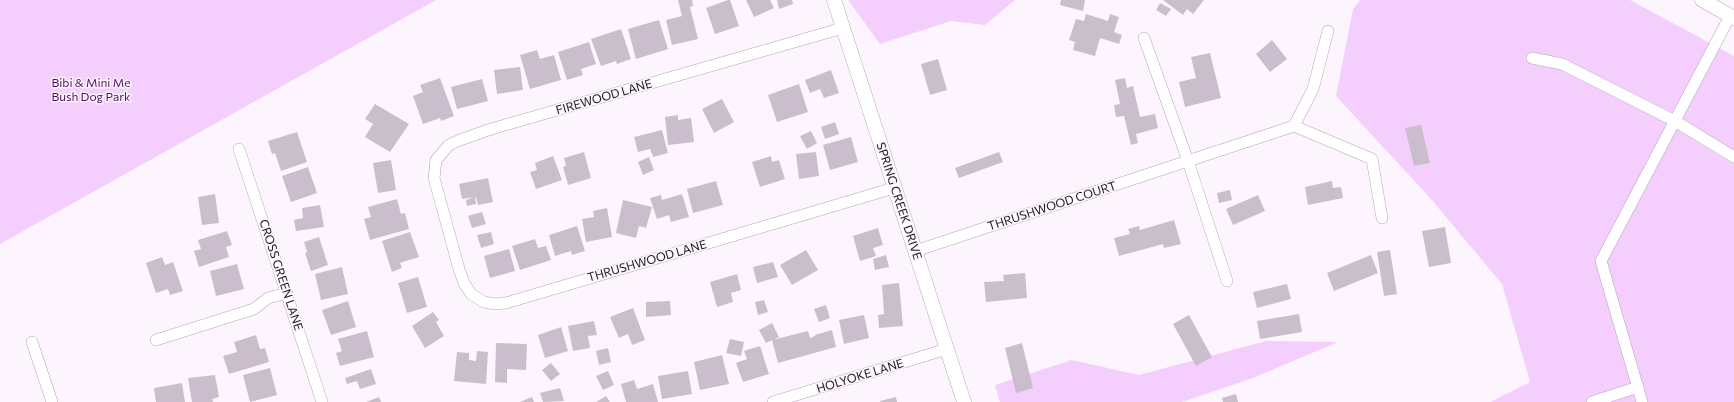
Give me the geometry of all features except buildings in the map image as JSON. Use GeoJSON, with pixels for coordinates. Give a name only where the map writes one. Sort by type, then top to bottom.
{"type":"FeatureCollection","features":[{"type":"Feature","properties":{"kind":"street","name":"SPRING CREEK DRIVE"},"geometry":{"type":"LineString","coordinates":[[834,0],[964,402]]}},
{"type":"Feature","properties":{"kind":"street"},"geometry":{"type":"LineString","coordinates":[[1642,402],[1600,261],[1733,15],[1702,0]]}},
{"type":"Feature","properties":{"kind":"street","name":"FIREWOOD LANE"},"geometry":{"type":"LineString","coordinates":[[447,225],[434,178],[436,160],[450,145],[460,140],[843,28]]}},
{"type":"Feature","properties":{"kind":"street"},"geometry":{"type":"LineString","coordinates":[[1328,31],[1313,89],[1294,126],[1372,160],[1382,218]]}},
{"type":"Feature","properties":{"kind":"street"},"geometry":{"type":"LineString","coordinates":[[1144,38],[1188,161],[1226,281]]}},
{"type":"Feature","properties":{"kind":"street"},"geometry":{"type":"LineString","coordinates":[[1532,58],[1562,64],[1675,121],[1734,157]]}},
{"type":"Feature","properties":{"kind":"street","name":"THRUSHWOOD COURT"},"geometry":{"type":"LineString","coordinates":[[915,251],[1294,126]]}},
{"type":"Feature","properties":{"kind":"street","name":"CROSS GREEN LANE"},"geometry":{"type":"LineString","coordinates":[[239,149],[322,402]]}},
{"type":"Feature","properties":{"kind":"street","name":"THRUSHWOOD LANE"},"geometry":{"type":"LineString","coordinates":[[447,225],[464,283],[471,294],[484,302],[494,304],[514,300],[894,188]]}},
{"type":"Feature","properties":{"kind":"street"},"geometry":{"type":"LineString","coordinates":[[156,340],[254,309],[268,298],[287,293]]}},
{"type":"Feature","properties":{"kind":"street"},"geometry":{"type":"LineString","coordinates":[[32,342],[52,402]]}},
{"type":"Feature","properties":{"kind":"street","name":"HOLYOKE LANE"},"geometry":{"type":"LineString","coordinates":[[773,402],[947,349]]}},
{"type":"Feature","properties":{"kind":"street"},"geometry":{"type":"LineString","coordinates":[[1592,402],[1638,387]]}},
{"type":"Feature","properties":{"kind":"green space","name":"Bibi & Mini Me Bush Dog Park"},"geometry":{"type":"Polygon","coordinates":[[[0,0],[436,0],[0,244],[0,0]]]}},
{"type":"Feature","properties":{"kind":"green space"},"geometry":{"type":"Polygon","coordinates":[[[848,0],[1015,0],[985,25],[951,21],[880,44],[848,0]]]}},
{"type":"Feature","properties":{"kind":"green space"},"geometry":{"type":"Polygon","coordinates":[[[1360,0],[1630,0],[1734,56],[1734,402],[1490,402],[1530,382],[1502,284],[1431,199],[1336,96],[1353,9],[1360,0]]]}},
{"type":"Feature","properties":{"kind":"green space"},"geometry":{"type":"Polygon","coordinates":[[[1266,341],[1338,342],[1253,378],[1182,402],[1000,402],[995,385],[1072,360],[1139,375],[1266,341]]]}}]}
